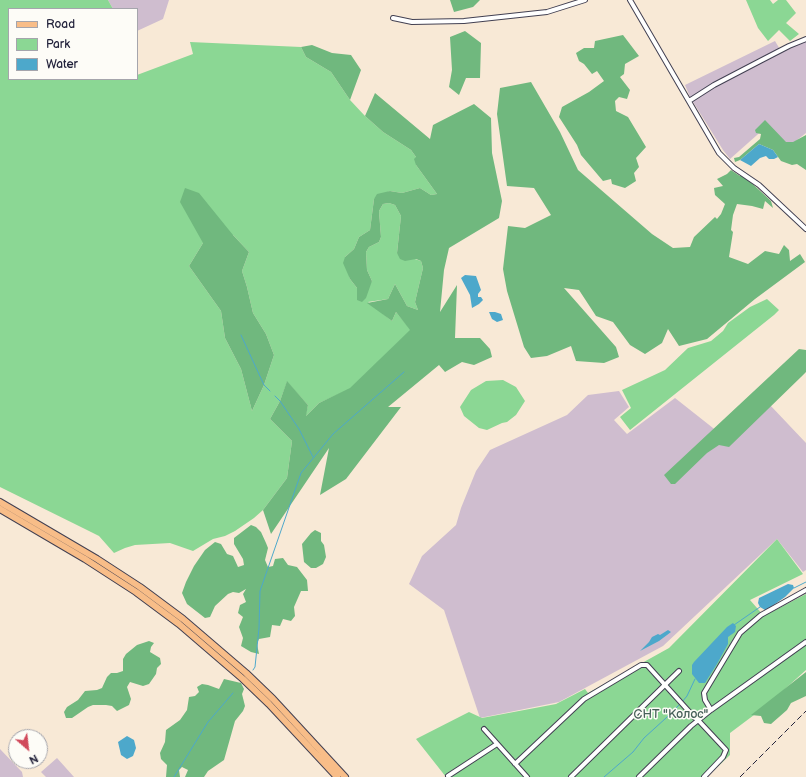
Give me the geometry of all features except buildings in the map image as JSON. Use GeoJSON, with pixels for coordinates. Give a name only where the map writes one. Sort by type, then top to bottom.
{"type":"FeatureCollection","features":[{"type":"Feature","properties":{"kind":"main road"},"geometry":{"type":"LineString","coordinates":[[0,502],[97,559],[140,587],[183,619],[246,673],[273,699],[345,777]]}},
{"type":"Feature","properties":{"kind":"main road"},"geometry":{"type":"LineString","coordinates":[[0,508],[85,559],[136,592],[178,624],[243,679],[269,704],[337,777]]}},
{"type":"Feature","properties":{"kind":"street"},"geometry":{"type":"LineString","coordinates":[[393,18],[412,22],[464,21],[547,12],[586,0]]}},
{"type":"Feature","properties":{"kind":"street"},"geometry":{"type":"LineString","coordinates":[[630,0],[710,140],[725,160],[759,185],[806,230]]}},
{"type":"Feature","properties":{"kind":"street"},"geometry":{"type":"LineString","coordinates":[[689,101],[714,85],[789,46],[806,39]]}},
{"type":"Feature","properties":{"kind":"street"},"geometry":{"type":"LineString","coordinates":[[711,710],[705,700],[704,693],[740,633],[761,615],[806,590]]}},
{"type":"Feature","properties":{"kind":"street"},"geometry":{"type":"LineString","coordinates":[[639,777],[698,720],[806,642]]}},
{"type":"Feature","properties":{"kind":"street"},"geometry":{"type":"LineString","coordinates":[[515,764],[584,699],[640,665],[647,665],[726,750],[723,757],[704,777]]}},
{"type":"Feature","properties":{"kind":"street"},"geometry":{"type":"LineString","coordinates":[[571,777],[678,671]]}},
{"type":"Feature","properties":{"kind":"street"},"geometry":{"type":"LineString","coordinates":[[484,729],[525,777]]}},
{"type":"Feature","properties":{"kind":"street"},"geometry":{"type":"LineString","coordinates":[[448,776],[497,744]]}},
{"type":"Feature","properties":{"kind":"shaded area"},"geometry":{"type":"Polygon","coordinates":[[[108,0],[169,0],[163,19],[138,31],[138,8],[112,8],[108,0]]]}},
{"type":"Feature","properties":{"kind":"shaded area"},"geometry":{"type":"Polygon","coordinates":[[[775,41],[781,51],[806,41],[806,133],[792,144],[783,145],[766,127],[730,159],[690,97],[685,85],[775,41]]]}},
{"type":"Feature","properties":{"kind":"shaded area"},"geometry":{"type":"Polygon","coordinates":[[[619,391],[629,407],[614,420],[627,434],[675,398],[732,443],[770,405],[806,443],[806,570],[803,572],[777,539],[663,646],[559,702],[480,718],[444,610],[409,584],[422,556],[456,525],[461,508],[476,471],[490,450],[567,415],[588,395],[619,391]]]}},
{"type":"Feature","properties":{"kind":"shaded area"},"geometry":{"type":"Polygon","coordinates":[[[0,749],[8,757],[8,769],[19,769],[22,772],[23,777],[0,777],[0,749]]]}},
{"type":"Feature","properties":{"kind":"shaded area"},"geometry":{"type":"Polygon","coordinates":[[[57,758],[74,777],[46,777],[41,772],[44,769],[48,769],[48,766],[57,758]]]}},
{"type":"Feature","properties":{"kind":"green space"},"geometry":{"type":"Polygon","coordinates":[[[0,0],[108,0],[112,8],[8,8],[8,80],[138,80],[138,75],[193,54],[190,42],[301,47],[306,57],[331,72],[350,100],[365,116],[383,132],[411,150],[416,157],[416,165],[437,194],[431,195],[420,188],[402,193],[390,191],[374,199],[370,230],[359,237],[354,249],[345,257],[350,279],[357,288],[357,300],[372,281],[367,270],[366,252],[369,247],[379,242],[381,237],[379,211],[383,204],[389,203],[395,205],[401,216],[397,253],[421,261],[423,268],[415,302],[418,310],[407,306],[395,284],[388,299],[368,302],[392,321],[396,312],[411,330],[350,389],[319,403],[305,417],[308,405],[287,382],[280,401],[270,419],[292,441],[287,478],[263,510],[235,531],[225,536],[213,539],[193,551],[170,543],[135,545],[114,553],[99,536],[0,487],[0,0]],[[233,235],[203,243],[189,266],[221,311],[225,338],[241,369],[252,411],[264,385],[274,355],[266,334],[253,313],[242,271],[249,252],[233,235]]]}},
{"type":"Feature","properties":{"kind":"green space"},"geometry":{"type":"Polygon","coordinates":[[[450,0],[480,0],[473,7],[454,12],[450,0]]]}},
{"type":"Feature","properties":{"kind":"green space"},"geometry":{"type":"Polygon","coordinates":[[[746,0],[770,0],[773,4],[778,0],[786,0],[796,13],[786,23],[799,34],[790,41],[779,30],[768,41],[758,28],[746,0]]]}},
{"type":"Feature","properties":{"kind":"green space"},"geometry":{"type":"Polygon","coordinates":[[[465,31],[481,43],[480,78],[466,78],[459,95],[449,87],[452,70],[450,37],[465,31]]]}},
{"type":"Feature","properties":{"kind":"green space"},"geometry":{"type":"Polygon","coordinates":[[[623,35],[639,56],[625,64],[624,74],[620,77],[630,90],[627,99],[619,97],[615,101],[616,111],[628,117],[646,147],[636,158],[639,167],[634,173],[636,181],[625,188],[612,184],[611,179],[603,181],[581,155],[577,145],[559,117],[562,107],[589,92],[604,81],[597,71],[592,74],[584,64],[579,61],[576,53],[584,48],[594,48],[595,41],[623,35]]]}},
{"type":"Feature","properties":{"kind":"green space"},"geometry":{"type":"Polygon","coordinates":[[[312,45],[332,53],[351,55],[361,70],[350,100],[331,72],[306,57],[301,47],[312,45]]]}},
{"type":"Feature","properties":{"kind":"green space"},"geometry":{"type":"Polygon","coordinates":[[[531,82],[560,132],[578,170],[652,234],[673,248],[690,247],[694,237],[715,217],[717,219],[721,214],[725,204],[715,195],[714,188],[723,186],[717,179],[727,174],[731,170],[740,176],[743,175],[771,201],[773,208],[765,201],[763,209],[737,204],[733,215],[731,230],[733,232],[729,257],[748,264],[765,251],[779,254],[784,245],[789,250],[790,261],[800,254],[805,262],[755,299],[707,339],[679,346],[668,329],[662,343],[645,354],[630,345],[613,322],[596,316],[579,290],[564,288],[616,347],[619,357],[604,363],[576,361],[571,346],[547,356],[531,358],[524,347],[507,291],[503,269],[508,226],[525,228],[551,215],[534,188],[507,186],[497,114],[500,88],[531,82]]]}},
{"type":"Feature","properties":{"kind":"green space"},"geometry":{"type":"Polygon","coordinates":[[[375,93],[430,139],[433,125],[474,104],[491,118],[492,153],[502,201],[499,218],[449,248],[444,270],[440,312],[457,285],[455,338],[480,338],[490,349],[492,357],[474,365],[462,362],[445,372],[439,365],[388,407],[401,407],[346,479],[320,495],[329,448],[271,534],[263,510],[287,478],[292,441],[270,419],[280,401],[287,381],[308,405],[306,416],[319,403],[350,388],[410,330],[396,312],[392,321],[367,303],[388,299],[395,284],[407,306],[418,310],[415,302],[423,268],[421,261],[416,259],[405,261],[400,259],[397,253],[401,216],[395,205],[389,203],[383,204],[379,211],[381,237],[379,242],[369,247],[366,252],[367,270],[372,281],[366,298],[362,302],[357,300],[357,288],[350,279],[343,263],[345,257],[354,249],[359,237],[370,230],[374,199],[377,194],[390,191],[402,193],[420,188],[431,195],[437,194],[416,165],[414,159],[416,157],[411,150],[383,132],[365,116],[375,93]]]}},
{"type":"Feature","properties":{"kind":"green space"},"geometry":{"type":"Polygon","coordinates":[[[765,120],[786,142],[793,142],[806,135],[806,170],[797,164],[792,165],[781,161],[773,150],[759,144],[740,160],[735,162],[734,158],[739,157],[760,139],[761,134],[756,133],[755,130],[765,120]]]}},
{"type":"Feature","properties":{"kind":"green space"},"geometry":{"type":"Polygon","coordinates":[[[185,188],[199,193],[233,235],[249,252],[242,271],[253,313],[266,334],[274,355],[264,385],[252,411],[241,369],[225,338],[221,311],[189,266],[203,243],[180,202],[185,188]]]}},
{"type":"Feature","properties":{"kind":"green space"},"geometry":{"type":"Polygon","coordinates":[[[767,299],[779,310],[774,315],[630,430],[620,417],[631,408],[622,390],[665,370],[688,348],[711,341],[723,331],[728,323],[750,307],[767,299]]]}},
{"type":"Feature","properties":{"kind":"green space"},"geometry":{"type":"Polygon","coordinates":[[[799,349],[806,350],[806,372],[729,447],[719,445],[707,453],[675,484],[671,484],[664,475],[799,349]]]}},
{"type":"Feature","properties":{"kind":"green space"},"geometry":{"type":"Polygon","coordinates":[[[503,380],[516,387],[525,401],[516,415],[507,422],[487,430],[479,428],[464,416],[460,407],[471,390],[486,381],[503,380]]]}},
{"type":"Feature","properties":{"kind":"green space"},"geometry":{"type":"Polygon","coordinates":[[[251,525],[256,527],[261,532],[266,543],[268,548],[265,560],[268,567],[273,566],[275,559],[283,558],[288,565],[297,567],[307,580],[308,591],[301,591],[294,607],[295,616],[291,621],[283,619],[280,626],[272,625],[270,637],[259,639],[257,644],[259,654],[251,652],[241,646],[243,638],[239,627],[243,617],[238,613],[240,605],[246,602],[243,594],[246,589],[239,593],[233,592],[228,594],[215,606],[210,617],[205,618],[187,604],[182,593],[194,566],[205,550],[215,542],[221,544],[227,554],[233,556],[238,567],[244,565],[243,559],[234,544],[234,538],[251,525]]]}},
{"type":"Feature","properties":{"kind":"green space"},"geometry":{"type":"Polygon","coordinates":[[[315,530],[321,533],[321,541],[324,545],[326,557],[323,564],[316,568],[311,568],[304,562],[302,544],[315,530]]]}},
{"type":"Feature","properties":{"kind":"green space","name":"СНТ \"Колос\""},"geometry":{"type":"Polygon","coordinates":[[[777,539],[803,574],[750,600],[764,616],[806,594],[806,670],[766,706],[730,733],[730,755],[707,777],[446,777],[416,739],[469,712],[482,718],[556,704],[585,689],[588,693],[669,648],[777,539]]]}},
{"type":"Feature","properties":{"kind":"green space"},"geometry":{"type":"Polygon","coordinates":[[[149,641],[154,643],[150,652],[160,658],[161,664],[157,668],[156,674],[149,684],[143,686],[130,682],[127,687],[131,699],[129,705],[117,711],[112,706],[93,705],[72,718],[66,718],[64,712],[67,707],[78,700],[85,691],[102,688],[107,677],[111,673],[123,671],[123,659],[126,654],[137,645],[149,641]]]}},
{"type":"Feature","properties":{"kind":"green space"},"geometry":{"type":"Polygon","coordinates":[[[806,672],[806,696],[791,703],[787,710],[771,724],[764,723],[761,716],[751,715],[806,672]]]}},
{"type":"Feature","properties":{"kind":"green space"},"geometry":{"type":"Polygon","coordinates":[[[224,679],[241,683],[244,689],[242,694],[245,706],[235,721],[224,760],[208,771],[204,777],[185,777],[188,770],[182,767],[179,770],[180,777],[166,777],[167,765],[161,759],[160,753],[165,742],[166,730],[180,720],[187,710],[189,697],[195,696],[199,692],[197,687],[202,684],[219,689],[224,679]]]}},
{"type":"Feature","properties":{"kind":"water"},"geometry":{"type":"Polygon","coordinates":[[[759,144],[773,150],[778,157],[774,159],[769,159],[766,156],[760,158],[751,166],[740,160],[759,144]]]}},
{"type":"Feature","properties":{"kind":"water"},"geometry":{"type":"Polygon","coordinates":[[[465,275],[476,276],[481,290],[478,297],[481,297],[483,300],[472,308],[470,295],[461,278],[465,275]]]}},
{"type":"Feature","properties":{"kind":"water"},"geometry":{"type":"Polygon","coordinates":[[[489,312],[501,314],[503,320],[497,322],[492,319],[489,312]]]}},
{"type":"Feature","properties":{"kind":"water"},"geometry":{"type":"Polygon","coordinates":[[[788,584],[793,585],[794,588],[785,597],[768,609],[765,610],[760,607],[758,603],[759,598],[788,584]]]}},
{"type":"Feature","properties":{"kind":"water"},"geometry":{"type":"Polygon","coordinates":[[[733,623],[736,626],[735,632],[728,637],[728,644],[717,664],[705,683],[699,683],[692,674],[692,665],[727,627],[733,623]]]}},
{"type":"Feature","properties":{"kind":"water"},"geometry":{"type":"Polygon","coordinates":[[[668,630],[671,632],[659,641],[640,651],[652,637],[658,634],[660,635],[668,630]]]}},
{"type":"Feature","properties":{"kind":"water"},"geometry":{"type":"Polygon","coordinates":[[[127,736],[134,740],[136,748],[133,756],[127,759],[121,755],[118,742],[127,736]]]}},
{"type":"Feature","properties":{"kind":"waterway"},"geometry":{"type":"LineString","coordinates":[[241,335],[264,385],[270,391]]}},
{"type":"Feature","properties":{"kind":"waterway"},"geometry":{"type":"LineString","coordinates":[[253,670],[255,667],[259,628],[260,591],[301,473],[333,434],[404,372]]}},
{"type":"Feature","properties":{"kind":"waterway"},"geometry":{"type":"LineString","coordinates":[[275,396],[299,429],[313,457]]}},
{"type":"Feature","properties":{"kind":"waterway"},"geometry":{"type":"LineString","coordinates":[[794,588],[806,582]]}},
{"type":"Feature","properties":{"kind":"waterway"},"geometry":{"type":"LineString","coordinates":[[734,625],[760,607]]}},
{"type":"Feature","properties":{"kind":"waterway"},"geometry":{"type":"LineString","coordinates":[[682,702],[687,696],[695,679]]}},
{"type":"Feature","properties":{"kind":"waterway"},"geometry":{"type":"LineString","coordinates":[[174,777],[208,722],[233,693]]}},
{"type":"Feature","properties":{"kind":"waterway"},"geometry":{"type":"LineString","coordinates":[[604,777],[633,752],[644,738],[680,704]]}},
{"type":"Feature","properties":{"kind":"railway"},"geometry":{"type":"LineString","coordinates":[[740,777],[806,711]]}}]}
